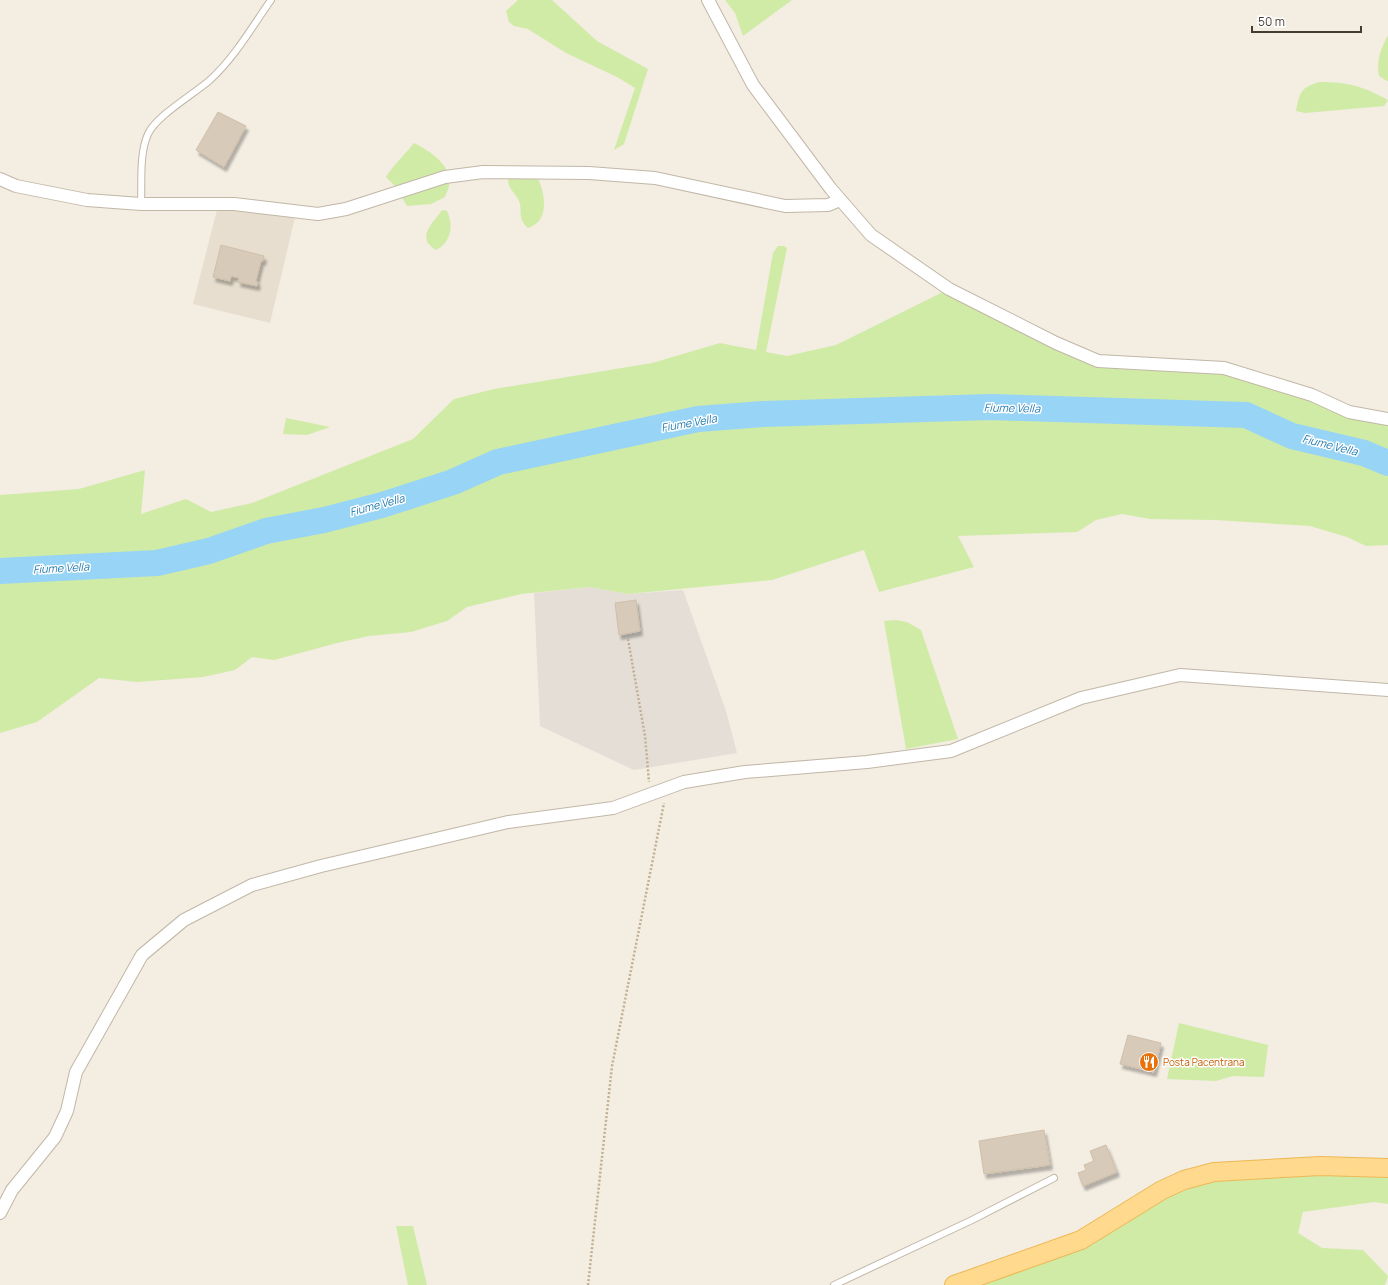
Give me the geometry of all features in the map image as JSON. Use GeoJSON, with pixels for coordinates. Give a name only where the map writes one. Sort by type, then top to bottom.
{"type":"FeatureCollection","features":[{"type":"Feature","properties":{"kind":"main road"},"geometry":{"type":"LineString","coordinates":[[954,1285],[1081,1240],[1162,1190],[1184,1180],[1214,1172],[1320,1166],[1388,1168]]}},
{"type":"Feature","properties":{"kind":"street"},"geometry":{"type":"LineString","coordinates":[[708,0],[753,85],[840,200],[871,235],[949,289],[1056,343],[1098,361],[1224,368],[1312,395],[1349,412],[1388,419]]}},
{"type":"Feature","properties":{"kind":"street"},"geometry":{"type":"LineString","coordinates":[[0,179],[16,186],[87,200],[141,204],[234,204],[318,214],[346,209],[445,177],[483,172],[589,173],[655,178],[785,206],[828,205],[840,200]]}},
{"type":"Feature","properties":{"kind":"street"},"geometry":{"type":"LineString","coordinates":[[0,1213],[12,1190],[55,1137],[67,1111],[76,1072],[142,955],[184,920],[252,885],[321,866],[508,822],[612,808],[684,782],[744,772],[867,762],[951,751],[1081,698],[1180,675],[1388,690]]}},
{"type":"Feature","properties":{"kind":"lane"},"geometry":{"type":"LineString","coordinates":[[141,204],[143,154],[148,134],[161,119],[210,79],[232,56],[271,0]]}},
{"type":"Feature","properties":{"kind":"lane"},"geometry":{"type":"LineString","coordinates":[[834,1285],[972,1220],[1054,1178]]}},
{"type":"Feature","properties":{"kind":"path"},"geometry":{"type":"LineString","coordinates":[[628,639],[645,736],[649,795]]}},
{"type":"Feature","properties":{"kind":"path"},"geometry":{"type":"LineString","coordinates":[[588,1285],[612,1066],[666,788]]}},
{"type":"Feature","properties":{"kind":"shaded area"},"geometry":{"type":"Polygon","coordinates":[[[218,206],[296,213],[270,323],[193,304],[218,206]]]}},
{"type":"Feature","properties":{"kind":"shaded area"},"geometry":{"type":"Polygon","coordinates":[[[590,587],[628,594],[683,590],[726,711],[737,753],[634,770],[540,726],[534,593],[590,587]]]}},
{"type":"Feature","properties":{"kind":"green space"},"geometry":{"type":"Polygon","coordinates":[[[518,0],[552,0],[597,41],[648,69],[624,144],[614,150],[635,88],[617,77],[566,53],[528,29],[514,26],[509,22],[506,11],[518,0]]]}},
{"type":"Feature","properties":{"kind":"green space"},"geometry":{"type":"Polygon","coordinates":[[[725,0],[792,0],[743,36],[735,13],[725,0]]]}},
{"type":"Feature","properties":{"kind":"green space"},"geometry":{"type":"Polygon","coordinates":[[[1388,35],[1387,81],[1379,76],[1378,65],[1381,50],[1388,35]]]}},
{"type":"Feature","properties":{"kind":"green space"},"geometry":{"type":"Polygon","coordinates":[[[1319,82],[1347,84],[1363,88],[1388,100],[1384,106],[1305,113],[1296,111],[1300,95],[1304,89],[1319,82]]]}},
{"type":"Feature","properties":{"kind":"green space"},"geometry":{"type":"Polygon","coordinates":[[[414,143],[427,150],[439,160],[447,171],[449,186],[445,197],[431,204],[407,206],[396,187],[386,177],[414,143]]]}},
{"type":"Feature","properties":{"kind":"green space"},"geometry":{"type":"Polygon","coordinates":[[[508,175],[536,175],[542,189],[544,205],[543,213],[535,225],[528,228],[521,218],[519,201],[510,187],[508,175]]]}},
{"type":"Feature","properties":{"kind":"green space"},"geometry":{"type":"Polygon","coordinates":[[[442,210],[447,211],[451,228],[445,243],[436,250],[427,241],[426,235],[442,210]]]}},
{"type":"Feature","properties":{"kind":"green space"},"geometry":{"type":"Polygon","coordinates":[[[778,246],[784,246],[787,248],[766,352],[787,356],[836,345],[949,289],[1098,361],[1224,368],[1388,419],[1388,545],[1366,546],[1347,537],[1310,526],[1215,520],[1150,519],[1122,514],[1096,520],[1077,532],[958,536],[974,567],[879,592],[864,550],[772,580],[628,594],[590,587],[521,594],[467,607],[447,621],[411,632],[369,636],[274,660],[252,657],[235,670],[203,677],[137,682],[99,678],[37,722],[0,733],[0,495],[79,489],[145,470],[141,514],[186,499],[211,512],[252,503],[413,439],[454,399],[494,389],[652,363],[720,343],[756,350],[773,253],[778,246]]]}},
{"type":"Feature","properties":{"kind":"green space"},"geometry":{"type":"Polygon","coordinates":[[[286,418],[330,427],[307,435],[283,434],[286,418]]]}},
{"type":"Feature","properties":{"kind":"green space"},"geometry":{"type":"Polygon","coordinates":[[[896,620],[907,622],[921,630],[958,739],[906,749],[884,621],[896,620]]]}},
{"type":"Feature","properties":{"kind":"green space"},"geometry":{"type":"Polygon","coordinates":[[[1179,1023],[1268,1045],[1264,1077],[1233,1076],[1216,1081],[1167,1079],[1179,1023]]]}},
{"type":"Feature","properties":{"kind":"green space"},"geometry":{"type":"Polygon","coordinates":[[[1388,1168],[1388,1204],[1374,1202],[1303,1212],[1298,1233],[1322,1248],[1363,1250],[1388,1276],[1385,1285],[954,1285],[1007,1268],[1184,1180],[1388,1168]]]}},
{"type":"Feature","properties":{"kind":"green space"},"geometry":{"type":"Polygon","coordinates":[[[396,1226],[413,1226],[427,1285],[408,1285],[396,1226]]]}},
{"type":"Feature","properties":{"kind":"building"},"geometry":{"type":"Polygon","coordinates":[[[218,112],[246,126],[224,167],[196,150],[218,112]]]}},
{"type":"Feature","properties":{"kind":"building"},"geometry":{"type":"Polygon","coordinates":[[[221,245],[264,256],[263,261],[261,261],[256,281],[258,282],[257,286],[238,282],[239,278],[231,276],[230,281],[213,277],[221,245]]]}},
{"type":"Feature","properties":{"kind":"building"},"geometry":{"type":"Polygon","coordinates":[[[636,600],[640,631],[619,635],[615,603],[636,600]]]}},
{"type":"Feature","properties":{"kind":"building"},"geometry":{"type":"Polygon","coordinates":[[[1128,1035],[1161,1043],[1154,1072],[1120,1064],[1128,1035]]]}},
{"type":"Feature","properties":{"kind":"building"},"geometry":{"type":"Polygon","coordinates":[[[1044,1130],[1050,1165],[984,1174],[979,1141],[1044,1130]]]}},
{"type":"Feature","properties":{"kind":"building"},"geometry":{"type":"Polygon","coordinates":[[[1106,1145],[1117,1172],[1083,1186],[1078,1173],[1086,1170],[1084,1165],[1094,1161],[1090,1151],[1106,1145]]]}},
{"type":"Feature","properties":{"kind":"waterway","name":"Fiume Vella"},"geometry":{"type":"LineString","coordinates":[[0,571],[157,563],[209,551],[266,531],[324,520],[382,505],[453,482],[498,462],[698,419],[763,414],[990,407],[1246,415],[1292,436],[1364,453],[1388,463]]}},
{"type":"Feature","properties":{"kind":"place","name":"Posta Pacentrana"},"geometry":{"type":"Point","coordinates":[1149,1062]}}]}
